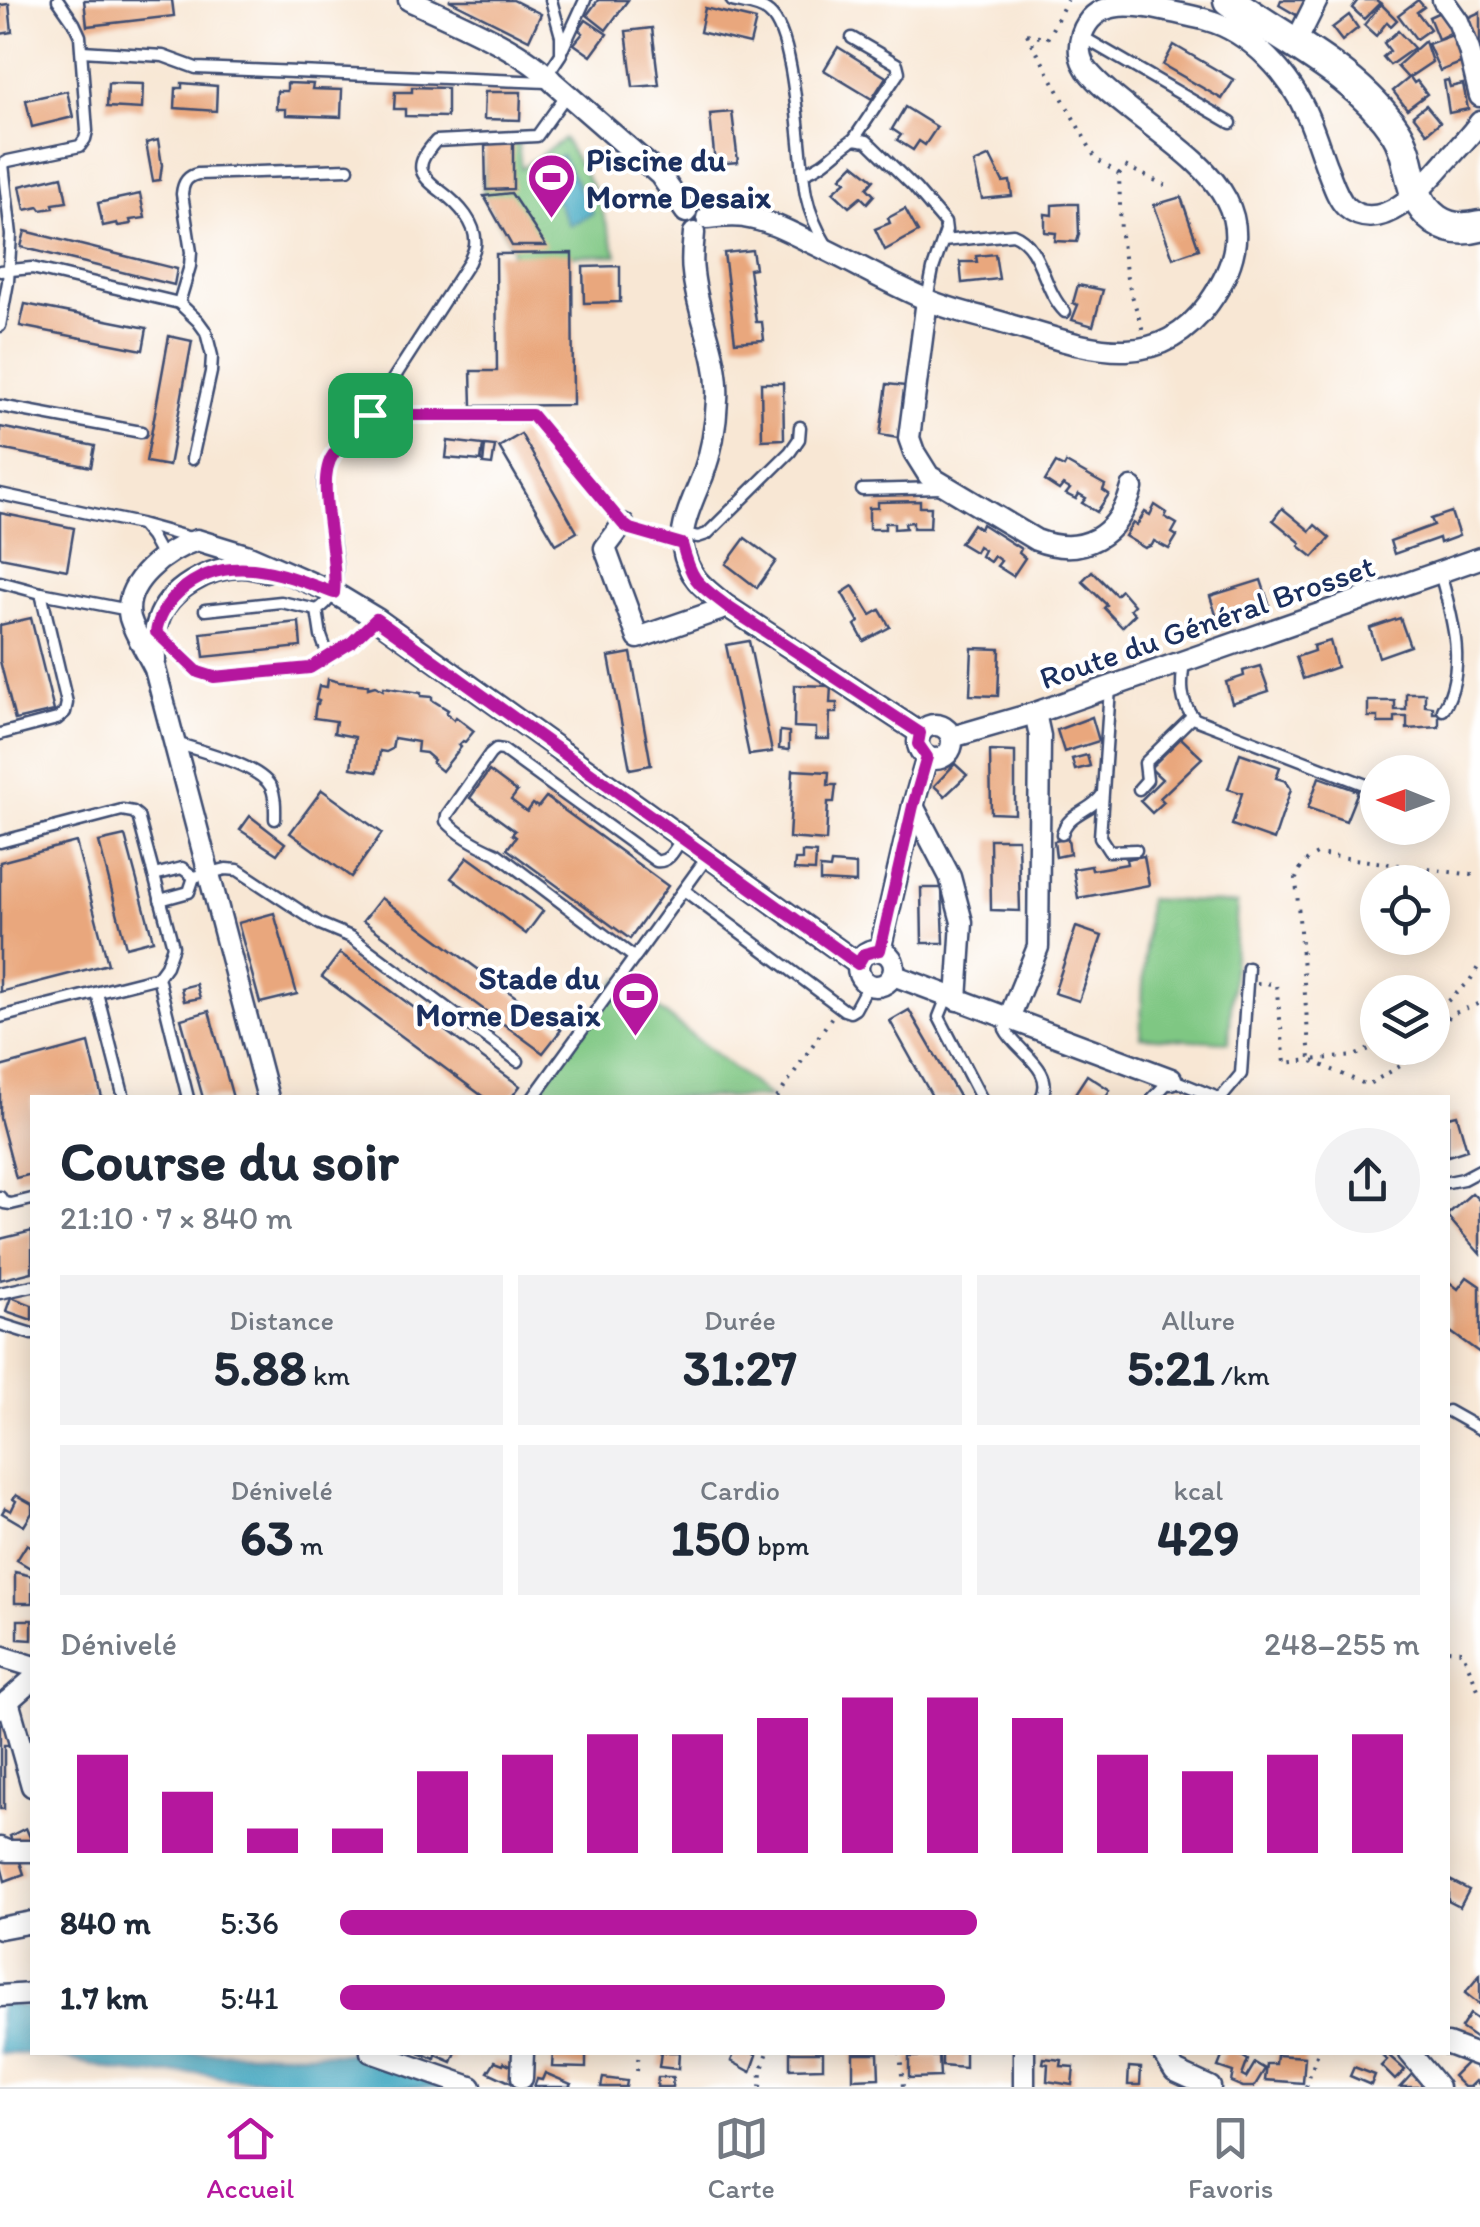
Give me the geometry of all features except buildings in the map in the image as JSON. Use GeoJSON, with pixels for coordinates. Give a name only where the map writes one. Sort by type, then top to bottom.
{"type":"FeatureCollection","features":[{"type":"Feature","properties":{"kind":"main road"},"geometry":{"type":"LineString","coordinates":[[1228,0],[1344,77],[1375,106],[1397,134],[1423,210],[1452,228],[1480,226]]}},
{"type":"Feature","properties":{"kind":"street"},"geometry":{"type":"LineString","coordinates":[[409,0],[541,69],[660,175],[695,221],[692,274],[718,394],[715,434],[683,539],[690,572],[728,607],[920,733]]}},
{"type":"Feature","properties":{"kind":"street"},"geometry":{"type":"LineString","coordinates":[[1295,44],[1317,0]]}},
{"type":"Feature","properties":{"kind":"street"},"geometry":{"type":"LineString","coordinates":[[1443,0],[1458,21],[1480,96]]}},
{"type":"Feature","properties":{"kind":"street"},"geometry":{"type":"LineString","coordinates":[[695,221],[748,218],[767,223],[927,300],[1088,348],[1132,352],[1166,342],[1182,332],[1207,306],[1225,279],[1235,254],[1236,235],[1222,192],[1202,168],[1094,78],[1080,56],[1086,21],[1108,2],[1125,2],[1216,23],[1251,44],[1289,82],[1309,118],[1340,199],[1362,214],[1381,215],[1416,195],[1480,122]]}},
{"type":"Feature","properties":{"kind":"street"},"geometry":{"type":"LineString","coordinates":[[927,300],[909,438],[923,470],[946,488],[1050,545],[1085,544],[1097,539],[1126,508],[1132,488]]}},
{"type":"Feature","properties":{"kind":"street"},"geometry":{"type":"LineString","coordinates":[[623,524],[605,548],[638,638],[728,607]]}},
{"type":"Feature","properties":{"kind":"street"},"geometry":{"type":"LineString","coordinates":[[204,542],[223,558],[218,570]]}},
{"type":"Feature","properties":{"kind":"street"},"geometry":{"type":"LineString","coordinates":[[267,1095],[201,875],[155,669],[130,617],[131,593],[162,557],[204,542],[250,556],[334,593],[376,619],[858,964]]}},
{"type":"Feature","properties":{"kind":"street","name":"Route du Général Brosset"},"geometry":{"type":"LineString","coordinates":[[952,737],[1480,558]]}},
{"type":"Feature","properties":{"kind":"street"},"geometry":{"type":"LineString","coordinates":[[155,669],[157,626],[170,601],[190,584],[218,570],[247,568],[297,578]]}},
{"type":"Feature","properties":{"kind":"street"},"geometry":{"type":"LineString","coordinates":[[130,617],[136,628],[157,626]]}},
{"type":"Feature","properties":{"kind":"street"},"geometry":{"type":"LineString","coordinates":[[1009,1018],[1038,946],[1040,736],[1035,712]]}},
{"type":"Feature","properties":{"kind":"street"},"geometry":{"type":"LineString","coordinates":[[940,725],[952,737],[948,754],[938,759],[927,757],[918,744],[920,733],[929,726],[940,725]]}},
{"type":"Feature","properties":{"kind":"street"},"geometry":{"type":"LineString","coordinates":[[880,950],[927,757]]}},
{"type":"Feature","properties":{"kind":"street"},"geometry":{"type":"LineString","coordinates":[[913,806],[952,882],[962,922],[952,998]]}},
{"type":"Feature","properties":{"kind":"street"},"geometry":{"type":"LineString","coordinates":[[880,950],[894,962],[893,975],[880,986],[868,985],[860,976],[858,964],[864,954],[880,950]]}},
{"type":"Feature","properties":{"kind":"street"},"geometry":{"type":"LineString","coordinates":[[893,975],[1172,1079]]}},
{"type":"Feature","properties":{"kind":"street"},"geometry":{"type":"LineString","coordinates":[[0,1656],[30,1665]]}},
{"type":"Feature","properties":{"kind":"street"},"geometry":{"type":"LineString","coordinates":[[19,1694],[30,1772]]}},
{"type":"Feature","properties":{"kind":"street"},"geometry":{"type":"LineString","coordinates":[[0,1848],[30,1851]]}},
{"type":"Feature","properties":{"kind":"street"},"geometry":{"type":"LineString","coordinates":[[0,1928],[30,1922]]}},
{"type":"Feature","properties":{"kind":"street"},"geometry":{"type":"LineString","coordinates":[[0,1996],[30,1994]]}},
{"type":"Feature","properties":{"kind":"street"},"geometry":{"type":"LineString","coordinates":[[1450,2045],[1480,2056]]}},
{"type":"Feature","properties":{"kind":"street"},"geometry":{"type":"LineString","coordinates":[[379,2055],[470,2087]]}},
{"type":"Feature","properties":{"kind":"street"},"geometry":{"type":"LineString","coordinates":[[522,2078],[523,2055]]}},
{"type":"Feature","properties":{"kind":"street"},"geometry":{"type":"LineString","coordinates":[[1024,2055],[1024,2087]]}},
{"type":"Feature","properties":{"kind":"street"},"geometry":{"type":"LineString","coordinates":[[1411,2055],[1438,2087]]}},
{"type":"Feature","properties":{"kind":"street"},"geometry":{"type":"LineString","coordinates":[[1170,2079],[1210,2087]]}},
{"type":"Feature","properties":{"kind":"lane"},"geometry":{"type":"LineString","coordinates":[[0,326],[5,234],[2,164],[80,146],[87,130],[78,29],[58,0]]}},
{"type":"Feature","properties":{"kind":"lane"},"geometry":{"type":"LineString","coordinates":[[205,610],[281,602],[318,610],[334,593],[335,559],[324,478],[332,455],[370,415],[469,262],[475,246],[465,214],[424,178],[420,166],[436,141],[537,136],[556,83],[561,54],[552,0]]}},
{"type":"Feature","properties":{"kind":"lane"},"geometry":{"type":"LineString","coordinates":[[561,54],[585,0]]}},
{"type":"Feature","properties":{"kind":"lane"},"geometry":{"type":"LineString","coordinates":[[732,0],[770,13],[776,22],[798,106],[812,216],[830,251]]}},
{"type":"Feature","properties":{"kind":"lane"},"geometry":{"type":"LineString","coordinates":[[1081,36],[1231,123]]}},
{"type":"Feature","properties":{"kind":"lane"},"geometry":{"type":"LineString","coordinates":[[804,173],[823,166],[854,139],[899,72],[897,64],[852,38]]}},
{"type":"Feature","properties":{"kind":"lane"},"geometry":{"type":"LineString","coordinates":[[82,50],[163,56],[196,68],[556,83]]}},
{"type":"Feature","properties":{"kind":"lane"},"geometry":{"type":"LineString","coordinates":[[854,139],[867,141],[945,224],[927,300]]}},
{"type":"Feature","properties":{"kind":"lane"},"geometry":{"type":"LineString","coordinates":[[179,302],[190,266],[182,194],[187,178],[198,174],[348,169]]}},
{"type":"Feature","properties":{"kind":"lane"},"geometry":{"type":"LineString","coordinates":[[943,242],[1020,236],[1036,254],[1046,283],[1065,312]]}},
{"type":"Feature","properties":{"kind":"lane"},"geometry":{"type":"LineString","coordinates":[[4,271],[32,268],[179,302],[206,332],[212,356],[192,459]]}},
{"type":"Feature","properties":{"kind":"lane"},"geometry":{"type":"LineString","coordinates":[[0,406],[140,432]]}},
{"type":"Feature","properties":{"kind":"lane"},"geometry":{"type":"LineString","coordinates":[[370,415],[532,415],[623,524],[630,529],[683,539],[707,534],[720,522],[790,452],[800,439],[800,426]]}},
{"type":"Feature","properties":{"kind":"lane"},"geometry":{"type":"LineString","coordinates":[[862,490],[946,488]]}},
{"type":"Feature","properties":{"kind":"lane"},"geometry":{"type":"LineString","coordinates":[[0,494],[204,542]]}},
{"type":"Feature","properties":{"kind":"lane"},"geometry":{"type":"LineString","coordinates":[[140,524],[162,557]]}},
{"type":"Feature","properties":{"kind":"lane"},"geometry":{"type":"LineString","coordinates":[[1440,573],[1457,668],[1452,697],[1443,710]]}},
{"type":"Feature","properties":{"kind":"lane"},"geometry":{"type":"LineString","coordinates":[[0,582],[130,617]]}},
{"type":"Feature","properties":{"kind":"lane"},"geometry":{"type":"LineString","coordinates":[[0,734],[57,719],[65,712],[67,704],[41,593]]}},
{"type":"Feature","properties":{"kind":"lane"},"geometry":{"type":"LineString","coordinates":[[318,610],[329,658]]}},
{"type":"Feature","properties":{"kind":"lane"},"geometry":{"type":"LineString","coordinates":[[157,626],[198,672],[214,677],[310,668],[352,642],[376,619]]}},
{"type":"Feature","properties":{"kind":"lane"},"geometry":{"type":"LineString","coordinates":[[1184,660],[1182,692],[1192,717],[1360,783]]}},
{"type":"Feature","properties":{"kind":"lane"},"geometry":{"type":"LineString","coordinates":[[1110,685],[1100,838],[1109,851],[1136,850]]}},
{"type":"Feature","properties":{"kind":"lane"},"geometry":{"type":"LineString","coordinates":[[1139,790],[1148,780],[1144,762],[1192,717]]}},
{"type":"Feature","properties":{"kind":"lane"},"geometry":{"type":"LineString","coordinates":[[174,742],[261,777],[272,789],[275,819]]}},
{"type":"Feature","properties":{"kind":"lane"},"geometry":{"type":"LineString","coordinates":[[635,958],[496,853],[476,846],[450,826],[447,815],[496,749],[503,750],[656,861],[668,858],[682,838]]}},
{"type":"Feature","properties":{"kind":"lane"},"geometry":{"type":"LineString","coordinates":[[1062,834],[1070,819],[1097,804],[1103,794]]}},
{"type":"Feature","properties":{"kind":"lane"},"geometry":{"type":"LineString","coordinates":[[0,842],[122,810],[132,812],[138,816],[173,946],[158,978],[0,1018]]}},
{"type":"Feature","properties":{"kind":"lane"},"geometry":{"type":"LineString","coordinates":[[535,1095],[708,856]]}},
{"type":"Feature","properties":{"kind":"lane"},"geometry":{"type":"LineString","coordinates":[[154,875],[182,868],[201,875],[226,868],[238,870],[320,924],[351,938],[518,1061]]}},
{"type":"Feature","properties":{"kind":"lane"},"geometry":{"type":"LineString","coordinates":[[160,900],[189,892],[201,875]]}},
{"type":"Feature","properties":{"kind":"lane"},"geometry":{"type":"LineString","coordinates":[[684,890],[850,1012],[868,985]]}},
{"type":"Feature","properties":{"kind":"lane"},"geometry":{"type":"LineString","coordinates":[[1223,1095],[1241,1074],[1248,968]]}},
{"type":"Feature","properties":{"kind":"lane"},"geometry":{"type":"LineString","coordinates":[[158,978],[187,1095]]}},
{"type":"Feature","properties":{"kind":"lane"},"geometry":{"type":"LineString","coordinates":[[97,993],[123,1095]]}},
{"type":"Feature","properties":{"kind":"lane"},"geometry":{"type":"LineString","coordinates":[[952,998],[939,1017],[979,1095]]}},
{"type":"Feature","properties":{"kind":"lane"},"geometry":{"type":"LineString","coordinates":[[1009,1018],[1005,1029],[1039,1068],[1044,1082],[1043,1095]]}},
{"type":"Feature","properties":{"kind":"lane"},"geometry":{"type":"LineString","coordinates":[[1156,1095],[1172,1079],[1212,1095]]}},
{"type":"Feature","properties":{"kind":"lane"},"geometry":{"type":"LineString","coordinates":[[1450,1182],[1480,1170]]}},
{"type":"Feature","properties":{"kind":"lane"},"geometry":{"type":"LineString","coordinates":[[0,1197],[11,1204],[30,1199]]}},
{"type":"Feature","properties":{"kind":"lane"},"geometry":{"type":"LineString","coordinates":[[0,1293],[30,1286]]}},
{"type":"Feature","properties":{"kind":"lane"},"geometry":{"type":"LineString","coordinates":[[0,1324],[30,1333]]}},
{"type":"Feature","properties":{"kind":"lane"},"geometry":{"type":"LineString","coordinates":[[1450,1412],[1480,1429]]}},
{"type":"Feature","properties":{"kind":"path"},"geometry":{"type":"LineString","coordinates":[[1067,0],[1047,39],[1027,34],[1096,160],[1119,174]]}},
{"type":"Feature","properties":{"kind":"path"},"geometry":{"type":"LineString","coordinates":[[1146,340],[1127,279],[1120,236],[1119,174],[1125,166],[1171,188]]}},
{"type":"Feature","properties":{"kind":"path"},"geometry":{"type":"LineString","coordinates":[[1310,1060],[1296,879],[1309,858],[1318,854],[1480,876]]}},
{"type":"Feature","properties":{"kind":"path"},"geometry":{"type":"LineString","coordinates":[[1450,999],[1469,982],[1480,964]]}},
{"type":"Feature","properties":{"kind":"path"},"geometry":{"type":"LineString","coordinates":[[1248,982],[1276,984],[1285,1063],[1360,1053]]}},
{"type":"Feature","properties":{"kind":"path"},"geometry":{"type":"LineString","coordinates":[[1450,1015],[1480,1003]]}},
{"type":"Feature","properties":{"kind":"path"},"geometry":{"type":"LineString","coordinates":[[779,1095],[839,1006]]}},
{"type":"Feature","properties":{"kind":"path"},"geometry":{"type":"LineString","coordinates":[[1310,1060],[1367,1086],[1402,1065]]}},
{"type":"Feature","properties":{"kind":"path"},"geometry":{"type":"LineString","coordinates":[[1450,1650],[1462,1650],[1480,1694]]}},
{"type":"Feature","properties":{"kind":"path"},"geometry":{"type":"LineString","coordinates":[[637,2070],[639,2055]]}},
{"type":"Feature","properties":{"kind":"path"},"geometry":{"type":"LineString","coordinates":[[760,2087],[760,2072],[767,2055]]}},
{"type":"Feature","properties":{"kind":"path"},"geometry":{"type":"LineString","coordinates":[[900,2055],[903,2087]]}},
{"type":"Feature","properties":{"kind":"path"},"geometry":{"type":"LineString","coordinates":[[1306,2087],[1317,2055]]}},
{"type":"Feature","properties":{"kind":"green space","name":"Piscine du Morne Desaix"},"geometry":{"type":"Polygon","coordinates":[[[564,139],[596,193],[617,255],[512,256],[512,248],[483,193],[487,141],[518,143],[521,168],[564,139]]]}},
{"type":"Feature","properties":{"kind":"green space"},"geometry":{"type":"Polygon","coordinates":[[[1148,899],[1237,904],[1229,1042],[1140,1037],[1148,899]]]}},
{"type":"Feature","properties":{"kind":"green space","name":"Stade du Morne Desaix"},"geometry":{"type":"Polygon","coordinates":[[[619,978],[767,1095],[535,1095],[619,978]]]}},
{"type":"Feature","properties":{"kind":"water"},"geometry":{"type":"Polygon","coordinates":[[[561,156],[593,213],[570,225],[539,169],[561,156]]]}},
{"type":"Feature","properties":{"kind":"water"},"geometry":{"type":"Polygon","coordinates":[[[0,2003],[30,2007],[30,2054],[0,2053],[0,2003]]]}},
{"type":"Feature","properties":{"kind":"water"},"geometry":{"type":"Polygon","coordinates":[[[50,2055],[360,2055],[434,2074],[461,2087],[305,2087],[198,2073],[119,2071],[50,2055]]]}},
{"type":"Feature","properties":{"kind":"place","name":"Piscine du Morne Desaix"},"geometry":{"type":"Point","coordinates":[551,220]}},
{"type":"Feature","properties":{"kind":"place","name":"Stade du Morne Desaix"},"geometry":{"type":"Point","coordinates":[635,1038]}},
{"type":"Feature","properties":{"kind":"route"},"geometry":{"type":"LineString","coordinates":[[370,415],[532,415],[623,524],[682,544],[690,572],[698,583],[728,607],[920,733],[918,744],[927,757],[880,950],[864,954],[858,964],[376,619],[352,642],[310,668],[214,677],[198,672],[156,632],[158,620],[176,595],[218,570],[252,568],[297,578],[334,593],[335,559],[324,478],[332,455],[370,415]]}}]}
